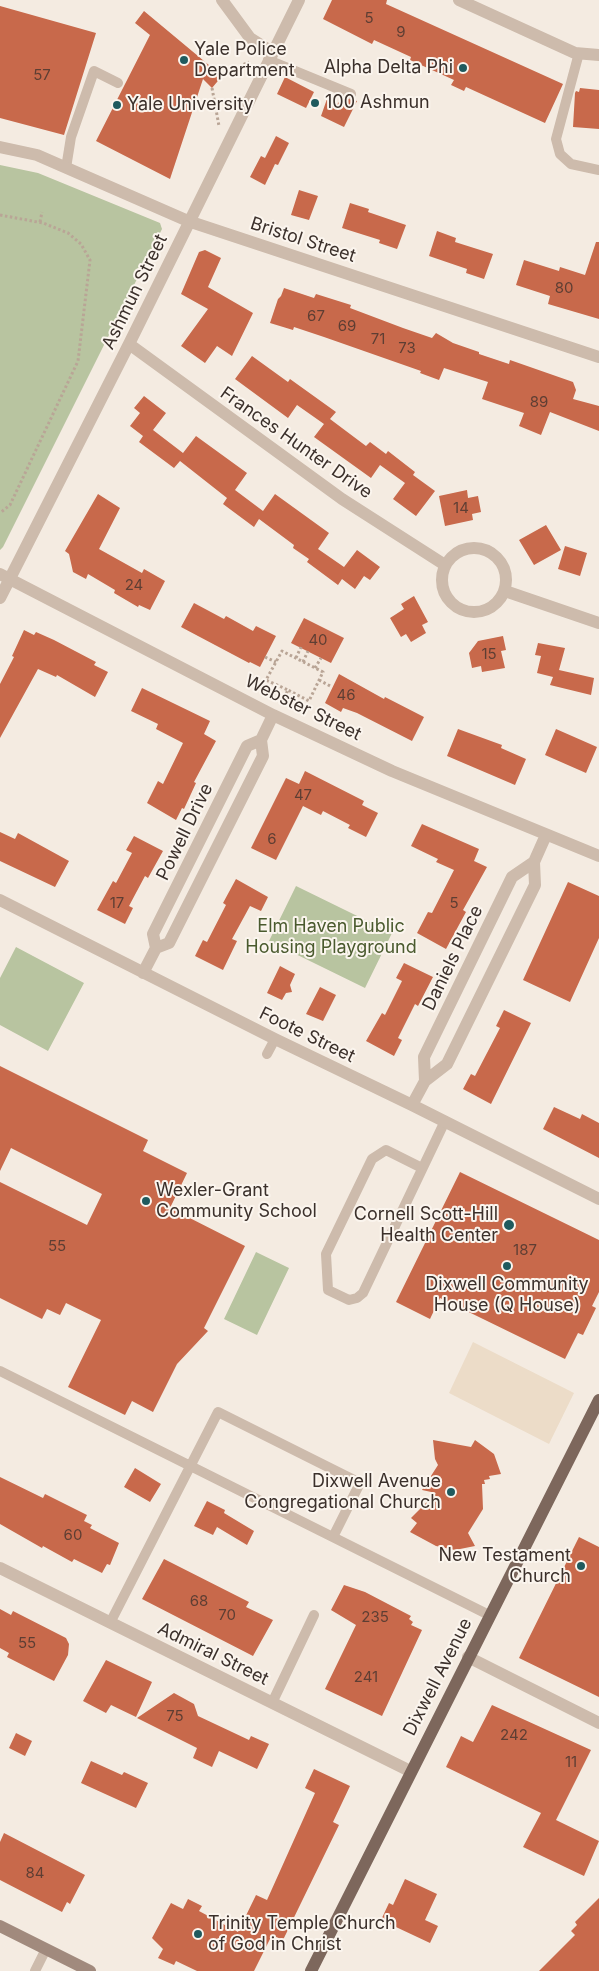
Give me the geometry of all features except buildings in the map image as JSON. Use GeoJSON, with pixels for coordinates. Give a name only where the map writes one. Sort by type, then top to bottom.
{"type":"FeatureCollection","features":[{"type":"Feature","properties":{"kind":"main road","name":"Dixwell Avenue"},"geometry":{"type":"LineString","coordinates":[[311,1971],[488,1615],[599,1400]]}},
{"type":"Feature","properties":{"kind":"main road"},"geometry":{"type":"LineString","coordinates":[[0,1926],[90,1971]]}},
{"type":"Feature","properties":{"kind":"street"},"geometry":{"type":"LineString","coordinates":[[222,0],[250,38],[270,56]]}},
{"type":"Feature","properties":{"kind":"street","name":"Ashmun Street"},"geometry":{"type":"LineString","coordinates":[[0,598],[5,576],[129,344],[188,221],[299,0]]}},
{"type":"Feature","properties":{"kind":"street"},"geometry":{"type":"LineString","coordinates":[[459,0],[579,53],[599,55]]}},
{"type":"Feature","properties":{"kind":"street","name":"Bristol Street"},"geometry":{"type":"LineString","coordinates":[[0,147],[37,155],[188,221],[599,357]]}},
{"type":"Feature","properties":{"kind":"street","name":"Frances Hunter Drive"},"geometry":{"type":"LineString","coordinates":[[129,344],[342,499],[445,565]]}},
{"type":"Feature","properties":{"kind":"street"},"geometry":{"type":"LineString","coordinates":[[472,547],[484,549],[494,554],[505,568],[507,580],[505,591],[500,601],[491,608],[480,612],[463,611],[453,605],[446,596],[442,586],[445,565],[452,556],[461,550],[472,547]]}},
{"type":"Feature","properties":{"kind":"street","name":"Webster Street"},"geometry":{"type":"LineString","coordinates":[[5,576],[273,714],[392,771],[599,856]]}},
{"type":"Feature","properties":{"kind":"street"},"geometry":{"type":"LineString","coordinates":[[505,591],[599,623]]}},
{"type":"Feature","properties":{"kind":"street","name":"Powell Drive"},"geometry":{"type":"LineString","coordinates":[[156,948],[169,943],[263,756],[261,740],[273,714]]}},
{"type":"Feature","properties":{"kind":"street","name":"Powell Drive"},"geometry":{"type":"LineString","coordinates":[[143,973],[156,948],[153,934],[247,746],[261,740]]}},
{"type":"Feature","properties":{"kind":"street","name":"Daniels Place"},"geometry":{"type":"LineString","coordinates":[[412,1105],[425,1081],[447,1064],[536,885],[534,862],[546,834]]}},
{"type":"Feature","properties":{"kind":"street","name":"Daniels Place"},"geometry":{"type":"LineString","coordinates":[[425,1081],[424,1057],[508,885],[512,877],[534,862]]}},
{"type":"Feature","properties":{"kind":"street","name":"Foote Street"},"geometry":{"type":"LineString","coordinates":[[0,900],[275,1040],[445,1121],[599,1199]]}},
{"type":"Feature","properties":{"kind":"street","name":"Admiral Street"},"geometry":{"type":"LineString","coordinates":[[0,1568],[410,1771]]}},
{"type":"Feature","properties":{"kind":"street"},"geometry":{"type":"LineString","coordinates":[[468,1656],[599,1723]]}},
{"type":"Feature","properties":{"kind":"lane"},"geometry":{"type":"LineString","coordinates":[[579,53],[556,139],[560,154],[571,164],[599,170]]}},
{"type":"Feature","properties":{"kind":"lane"},"geometry":{"type":"LineString","coordinates":[[270,56],[351,94]]}},
{"type":"Feature","properties":{"kind":"lane"},"geometry":{"type":"LineString","coordinates":[[66,168],[71,136],[94,71],[118,84]]}},
{"type":"Feature","properties":{"kind":"lane"},"geometry":{"type":"LineString","coordinates":[[267,1054],[275,1040]]}},
{"type":"Feature","properties":{"kind":"lane"},"geometry":{"type":"LineString","coordinates":[[422,1168],[386,1150],[372,1159],[326,1254],[328,1290],[349,1300],[357,1298],[363,1293],[445,1121]]}},
{"type":"Feature","properties":{"kind":"lane"},"geometry":{"type":"LineString","coordinates":[[0,1371],[488,1615]]}},
{"type":"Feature","properties":{"kind":"lane"},"geometry":{"type":"LineString","coordinates":[[110,1623],[218,1412],[360,1483],[333,1537]]}},
{"type":"Feature","properties":{"kind":"lane"},"geometry":{"type":"LineString","coordinates":[[272,1703],[314,1616]]}},
{"type":"Feature","properties":{"kind":"lane"},"geometry":{"type":"LineString","coordinates":[[35,1971],[46,1949]]}},
{"type":"Feature","properties":{"kind":"path"},"geometry":{"type":"LineString","coordinates":[[220,75],[249,62]]}},
{"type":"Feature","properties":{"kind":"path"},"geometry":{"type":"LineString","coordinates":[[212,88],[219,127]]}},
{"type":"Feature","properties":{"kind":"path"},"geometry":{"type":"LineString","coordinates":[[40,222],[42,212]]}},
{"type":"Feature","properties":{"kind":"path"},"geometry":{"type":"LineString","coordinates":[[0,215],[40,222],[68,232],[76,238],[87,252],[90,260],[78,361],[10,505],[0,513]]}},
{"type":"Feature","properties":{"kind":"path"},"geometry":{"type":"LineString","coordinates":[[296,658],[301,647]]}},
{"type":"Feature","properties":{"kind":"path"},"geometry":{"type":"LineString","coordinates":[[282,651],[296,658],[323,672],[309,701],[266,680],[282,651]]}},
{"type":"Feature","properties":{"kind":"path"},"geometry":{"type":"LineString","coordinates":[[303,662],[308,652]]}},
{"type":"Feature","properties":{"kind":"path"},"geometry":{"type":"LineString","coordinates":[[265,657],[276,662]]}},
{"type":"Feature","properties":{"kind":"path"},"geometry":{"type":"LineString","coordinates":[[315,668],[321,658]]}},
{"type":"Feature","properties":{"kind":"path"},"geometry":{"type":"LineString","coordinates":[[319,680],[332,687]]}},
{"type":"Feature","properties":{"kind":"path"},"geometry":{"type":"LineString","coordinates":[[284,698],[288,690]]}},
{"type":"Feature","properties":{"kind":"green space"},"geometry":{"type":"Polygon","coordinates":[[[0,165],[38,173],[160,223],[162,229],[0,550],[0,165]]]}},
{"type":"Feature","properties":{"kind":"green space","name":"Elm Haven Public Housing Playground"},"geometry":{"type":"Polygon","coordinates":[[[296,886],[392,933],[365,988],[269,941],[296,886]]]}},
{"type":"Feature","properties":{"kind":"green space"},"geometry":{"type":"Polygon","coordinates":[[[16,947],[84,983],[48,1051],[0,1025],[0,978],[16,947]]]}},
{"type":"Feature","properties":{"kind":"green space"},"geometry":{"type":"Polygon","coordinates":[[[256,1252],[289,1268],[257,1335],[224,1319],[256,1252]]]}},
{"type":"Feature","properties":{"kind":"shaded area"},"geometry":{"type":"Polygon","coordinates":[[[473,1342],[574,1393],[549,1444],[449,1393],[473,1342]]]}},
{"type":"Feature","properties":{"kind":"place","name":"Yale Police Department"},"geometry":{"type":"Point","coordinates":[184,60]}},
{"type":"Feature","properties":{"kind":"place","name":"Alpha Delta Phi"},"geometry":{"type":"Point","coordinates":[463,68]}},
{"type":"Feature","properties":{"kind":"place","name":"100 Ashmun"},"geometry":{"type":"Point","coordinates":[315,103]}},
{"type":"Feature","properties":{"kind":"place","name":"Yale University"},"geometry":{"type":"Point","coordinates":[117,105]}},
{"type":"Feature","properties":{"kind":"place","name":"Wexler-Grant Community School"},"geometry":{"type":"Point","coordinates":[146,1201]}},
{"type":"Feature","properties":{"kind":"place","name":"Cornell Scott-Hill Health Center"},"geometry":{"type":"Point","coordinates":[509,1225]}},
{"type":"Feature","properties":{"kind":"place","name":"Dixwell Community House (Q House)"},"geometry":{"type":"Point","coordinates":[507,1266]}},
{"type":"Feature","properties":{"kind":"place","name":"Dixwell Avenue Congregational Church"},"geometry":{"type":"Point","coordinates":[451,1492]}},
{"type":"Feature","properties":{"kind":"place","name":"New Testament Church"},"geometry":{"type":"Point","coordinates":[581,1566]}},
{"type":"Feature","properties":{"kind":"place","name":"Trinity Temple Church of God in Christ"},"geometry":{"type":"Point","coordinates":[198,1934]}}]}
